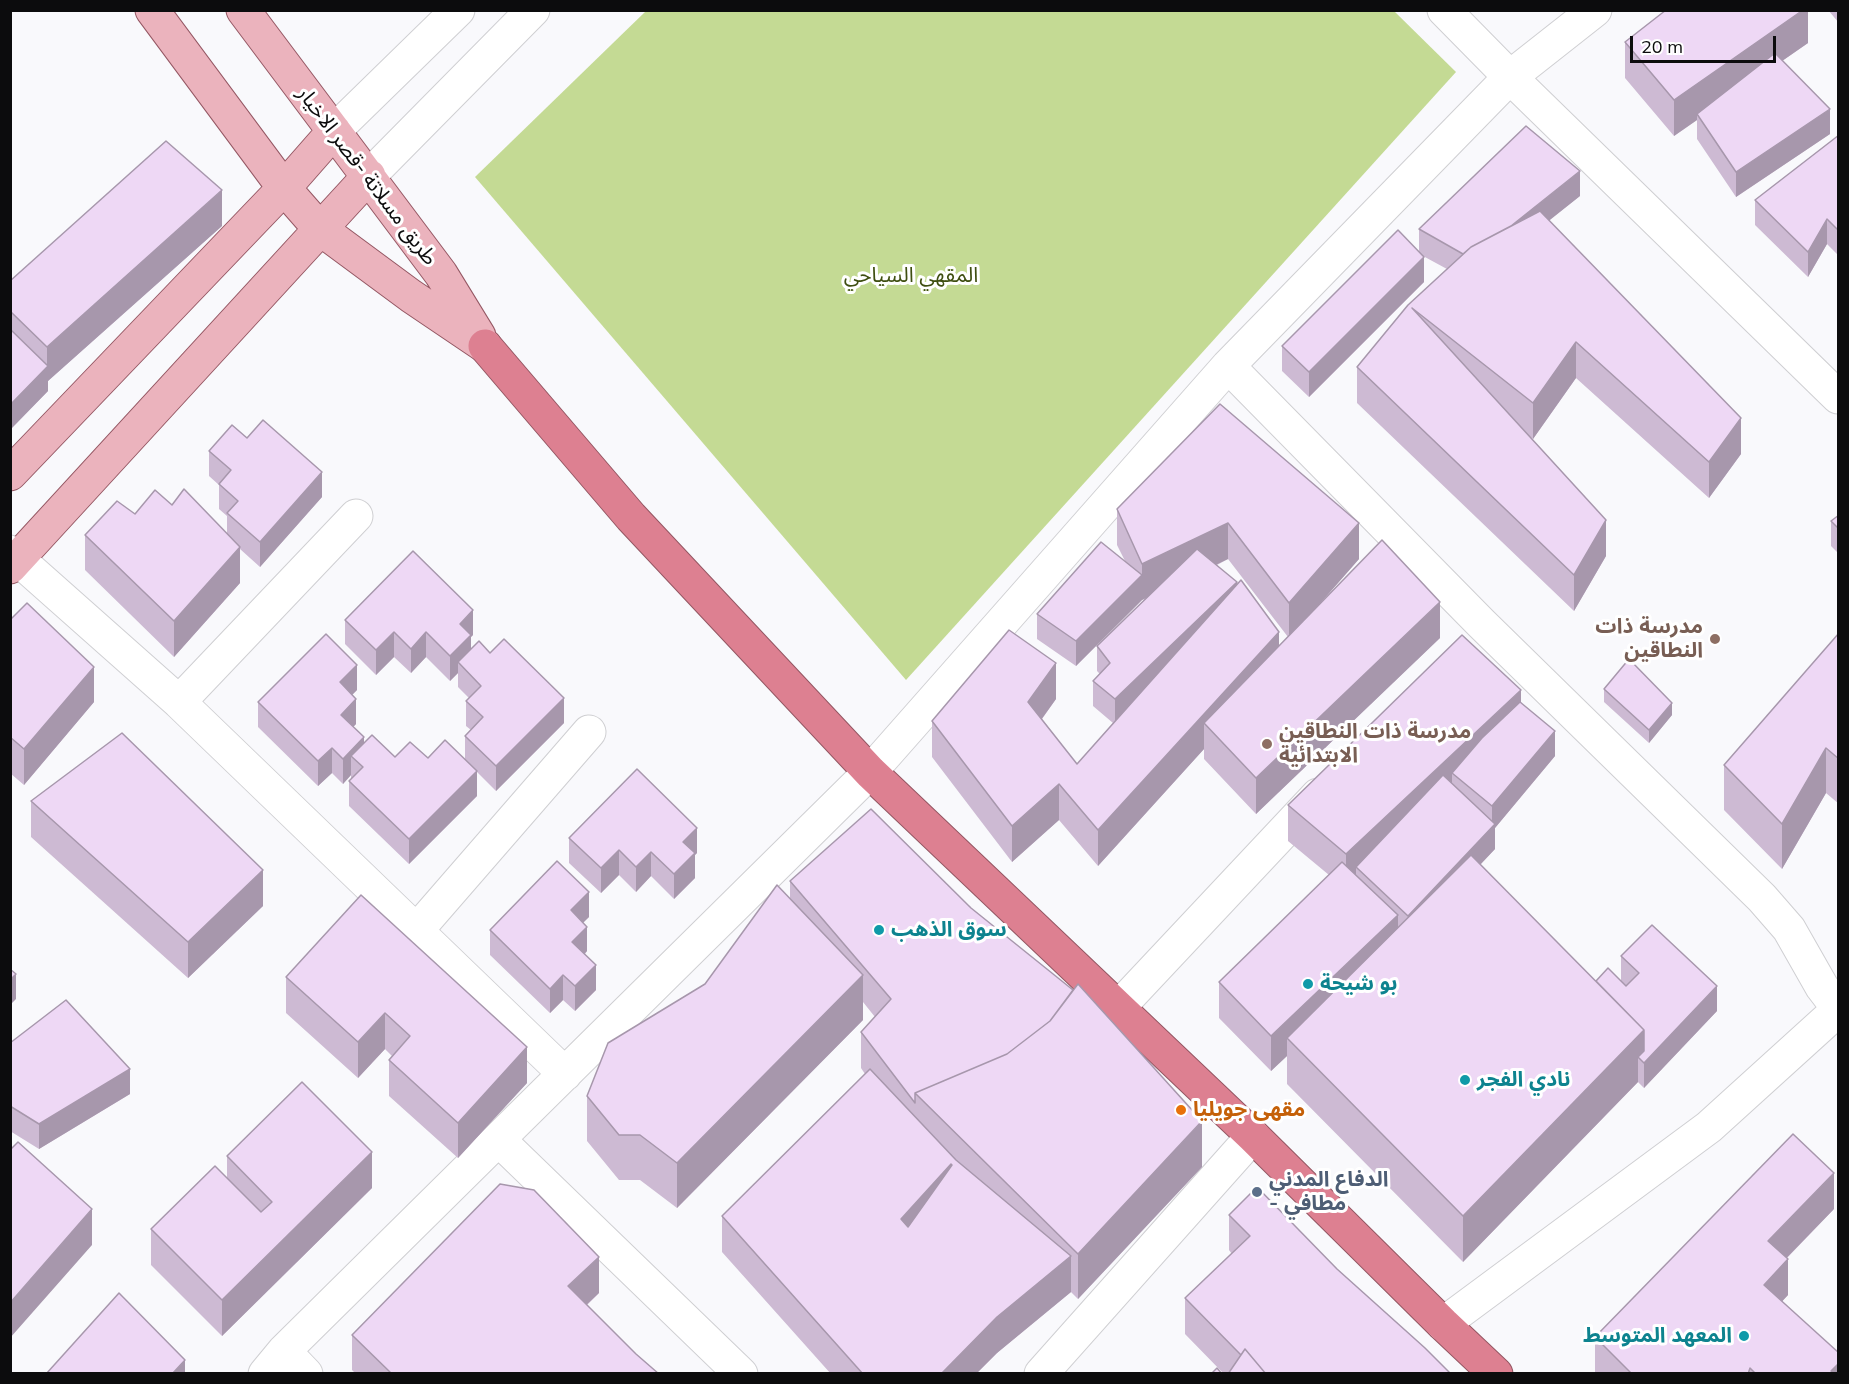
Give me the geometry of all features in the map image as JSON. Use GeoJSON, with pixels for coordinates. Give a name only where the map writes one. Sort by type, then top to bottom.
{"type":"FeatureCollection","features":[{"type":"Feature","properties":{"kind":"highway"},"geometry":{"type":"LineString","coordinates":[[485,346],[632,517],[870,772],[1253,1136],[1496,1374]]}},
{"type":"Feature","properties":{"kind":"main road"},"geometry":{"type":"LineString","coordinates":[[152,10],[284,188],[319,228],[411,296],[485,346]]}},
{"type":"Feature","properties":{"kind":"main road","name":"طريق مسلاتة -قصر الاخيار"},"geometry":{"type":"LineString","coordinates":[[243,10],[441,274],[485,346]]}},
{"type":"Feature","properties":{"kind":"main road"},"geometry":{"type":"LineString","coordinates":[[10,474],[284,188],[334,131]]}},
{"type":"Feature","properties":{"kind":"main road"},"geometry":{"type":"LineString","coordinates":[[13,559],[369,176]]}},
{"type":"Feature","properties":{"kind":"street"},"geometry":{"type":"LineString","coordinates":[[334,131],[458,10]]}},
{"type":"Feature","properties":{"kind":"street"},"geometry":{"type":"LineString","coordinates":[[369,176],[533,10]]}},
{"type":"Feature","properties":{"kind":"street"},"geometry":{"type":"LineString","coordinates":[[1444,10],[1839,397]]}},
{"type":"Feature","properties":{"kind":"street"},"geometry":{"type":"LineString","coordinates":[[285,1366],[499,1140],[870,772],[1228,366],[1510,77],[1595,10]]}},
{"type":"Feature","properties":{"kind":"street"},"geometry":{"type":"LineString","coordinates":[[1228,366],[1481,623],[1762,898],[1789,929],[1822,987],[1839,1009],[1709,1127],[1443,1324]]}},
{"type":"Feature","properties":{"kind":"street"},"geometry":{"type":"LineString","coordinates":[[178,702],[356,516]]}},
{"type":"Feature","properties":{"kind":"street"},"geometry":{"type":"LineString","coordinates":[[13,559],[178,702],[565,1074]]}},
{"type":"Feature","properties":{"kind":"street"},"geometry":{"type":"LineString","coordinates":[[1457,648],[1481,623]]}},
{"type":"Feature","properties":{"kind":"street"},"geometry":{"type":"LineString","coordinates":[[417,930],[588,732]]}},
{"type":"Feature","properties":{"kind":"street"},"geometry":{"type":"LineString","coordinates":[[1118,1008],[1336,777]]}},
{"type":"Feature","properties":{"kind":"street"},"geometry":{"type":"LineString","coordinates":[[1041,1374],[1253,1136]]}},
{"type":"Feature","properties":{"kind":"street"},"geometry":{"type":"LineString","coordinates":[[499,1140],[741,1374]]}},
{"type":"Feature","properties":{"kind":"green space","name":"المقهي السياحي"},"geometry":{"type":"Polygon","coordinates":[[[646,11],[1394,11],[1456,72],[906,680],[475,177],[646,11]]]}},
{"type":"Feature","properties":{"kind":"building"},"geometry":{"type":"Polygon","coordinates":[[[1666,10],[1803,10],[1674,100],[1625,42],[1666,10]]]}},
{"type":"Feature","properties":{"kind":"building"},"geometry":{"type":"Polygon","coordinates":[[[1775,53],[1830,109],[1736,172],[1697,114],[1775,53]]]}},
{"type":"Feature","properties":{"kind":"building"},"geometry":{"type":"Polygon","coordinates":[[[1526,126],[1580,171],[1511,226],[1471,247],[1463,254],[1419,229],[1526,126]]]}},
{"type":"Feature","properties":{"kind":"building"},"geometry":{"type":"Polygon","coordinates":[[[1839,135],[1839,231],[1827,219],[1808,252],[1755,200],[1839,135]]]}},
{"type":"Feature","properties":{"kind":"building"},"geometry":{"type":"Polygon","coordinates":[[[166,141],[222,190],[47,347],[10,311],[10,281],[166,141]]]}},
{"type":"Feature","properties":{"kind":"building"},"geometry":{"type":"Polygon","coordinates":[[[1540,211],[1741,418],[1709,462],[1576,342],[1533,403],[1412,308],[1606,520],[1574,575],[1357,367],[1408,305],[1471,247],[1540,211]]]}},
{"type":"Feature","properties":{"kind":"building"},"geometry":{"type":"Polygon","coordinates":[[[1398,230],[1424,257],[1309,372],[1282,346],[1398,230]]]}},
{"type":"Feature","properties":{"kind":"building"},"geometry":{"type":"Polygon","coordinates":[[[10,329],[48,366],[10,405],[10,329]]]}},
{"type":"Feature","properties":{"kind":"building"},"geometry":{"type":"Polygon","coordinates":[[[1220,404],[1359,523],[1289,603],[1228,523],[1142,564],[1117,509],[1220,404]]]}},
{"type":"Feature","properties":{"kind":"building"},"geometry":{"type":"Polygon","coordinates":[[[263,420],[322,472],[260,542],[227,513],[238,501],[219,484],[231,470],[209,451],[232,425],[247,438],[263,420]]]}},
{"type":"Feature","properties":{"kind":"building"},"geometry":{"type":"Polygon","coordinates":[[[184,489],[240,547],[174,621],[85,535],[117,501],[135,514],[155,490],[172,505],[184,489]]]}},
{"type":"Feature","properties":{"kind":"building"},"geometry":{"type":"Polygon","coordinates":[[[1839,515],[1839,529],[1831,521],[1839,515]]]}},
{"type":"Feature","properties":{"kind":"building"},"geometry":{"type":"Polygon","coordinates":[[[1382,540],[1440,602],[1256,778],[1204,723],[1382,540]]]}},
{"type":"Feature","properties":{"kind":"building"},"geometry":{"type":"Polygon","coordinates":[[[1101,542],[1142,575],[1076,641],[1037,614],[1101,542]]]}},
{"type":"Feature","properties":{"kind":"building"},"geometry":{"type":"Polygon","coordinates":[[[1197,549],[1237,582],[1115,699],[1093,681],[1110,663],[1097,646],[1197,549]]]}},
{"type":"Feature","properties":{"kind":"building"},"geometry":{"type":"Polygon","coordinates":[[[413,551],[473,610],[460,624],[471,635],[450,656],[426,632],[411,649],[394,632],[376,650],[345,620],[413,551]]]}},
{"type":"Feature","properties":{"kind":"building"},"geometry":{"type":"Polygon","coordinates":[[[1241,580],[1279,632],[1098,830],[1059,784],[1012,826],[932,721],[1009,630],[1056,663],[1028,702],[1077,764],[1241,580]]]}},
{"type":"Feature","properties":{"kind":"building"},"geometry":{"type":"Polygon","coordinates":[[[27,603],[94,667],[24,749],[10,737],[10,620],[27,603]]]}},
{"type":"Feature","properties":{"kind":"building"},"geometry":{"type":"Polygon","coordinates":[[[1839,633],[1839,759],[1826,748],[1782,824],[1724,765],[1839,633]]]}},
{"type":"Feature","properties":{"kind":"building"},"geometry":{"type":"Polygon","coordinates":[[[326,634],[357,665],[340,682],[356,699],[341,715],[364,737],[343,759],[332,748],[318,761],[258,702],[326,634]]]}},
{"type":"Feature","properties":{"kind":"building"},"geometry":{"type":"Polygon","coordinates":[[[1462,635],[1521,690],[1346,854],[1288,805],[1462,635]]]}},
{"type":"Feature","properties":{"kind":"building"},"geometry":{"type":"Polygon","coordinates":[[[504,639],[564,698],[496,766],[465,736],[483,717],[466,701],[481,686],[458,662],[479,641],[490,653],[504,639]]]}},
{"type":"Feature","properties":{"kind":"building"},"geometry":{"type":"Polygon","coordinates":[[[1629,659],[1672,703],[1649,730],[1604,689],[1629,659]]]}},
{"type":"Feature","properties":{"kind":"building"},"geometry":{"type":"Polygon","coordinates":[[[1520,702],[1555,731],[1492,806],[1452,773],[1482,738],[1520,702]]]}},
{"type":"Feature","properties":{"kind":"building"},"geometry":{"type":"Polygon","coordinates":[[[122,733],[263,870],[188,942],[31,801],[122,733]]]}},
{"type":"Feature","properties":{"kind":"building"},"geometry":{"type":"Polygon","coordinates":[[[372,735],[395,757],[410,742],[428,758],[445,740],[477,771],[409,839],[349,781],[363,767],[351,756],[372,735]]]}},
{"type":"Feature","properties":{"kind":"building"},"geometry":{"type":"Polygon","coordinates":[[[637,769],[697,828],[683,842],[695,853],[674,874],[651,852],[636,867],[619,850],[601,868],[569,838],[637,769]]]}},
{"type":"Feature","properties":{"kind":"building"},"geometry":{"type":"Polygon","coordinates":[[[1443,775],[1495,824],[1408,916],[1356,867],[1443,775]]]}},
{"type":"Feature","properties":{"kind":"building"},"geometry":{"type":"Polygon","coordinates":[[[871,809],[971,908],[1073,990],[1050,1021],[1007,1054],[915,1093],[915,1103],[861,1032],[891,999],[790,881],[871,809]]]}},
{"type":"Feature","properties":{"kind":"building","name":"نادي الفجر"},"geometry":{"type":"Polygon","coordinates":[[[1471,855],[1644,1030],[1463,1216],[1287,1038],[1471,855]]]}},
{"type":"Feature","properties":{"kind":"building"},"geometry":{"type":"Polygon","coordinates":[[[557,861],[589,892],[571,910],[587,927],[572,942],[596,965],[575,986],[563,975],[550,989],[490,930],[557,861]]]}},
{"type":"Feature","properties":{"kind":"building"},"geometry":{"type":"Polygon","coordinates":[[[1342,862],[1398,915],[1271,1036],[1219,982],[1342,862]]]}},
{"type":"Feature","properties":{"kind":"building"},"geometry":{"type":"Polygon","coordinates":[[[777,885],[863,975],[677,1163],[640,1135],[619,1135],[587,1096],[608,1043],[705,984],[777,885]]]}},
{"type":"Feature","properties":{"kind":"building"},"geometry":{"type":"Polygon","coordinates":[[[361,895],[527,1047],[458,1123],[389,1060],[410,1036],[385,1013],[358,1042],[286,977],[361,895]]]}},
{"type":"Feature","properties":{"kind":"building"},"geometry":{"type":"Polygon","coordinates":[[[1652,925],[1717,986],[1644,1063],[1638,1057],[1644,1051],[1644,1030],[1596,981],[1608,968],[1626,986],[1639,973],[1621,956],[1652,925]]]}},
{"type":"Feature","properties":{"kind":"building"},"geometry":{"type":"Polygon","coordinates":[[[10,969],[16,974],[10,980],[10,969]]]}},
{"type":"Feature","properties":{"kind":"building"},"geometry":{"type":"Polygon","coordinates":[[[1078,984],[1202,1121],[1078,1254],[915,1093],[1007,1054],[1050,1021],[1078,984]]]}},
{"type":"Feature","properties":{"kind":"building"},"geometry":{"type":"Polygon","coordinates":[[[66,1000],[130,1069],[39,1124],[10,1106],[10,1043],[66,1000]]]}},
{"type":"Feature","properties":{"kind":"building"},"geometry":{"type":"Polygon","coordinates":[[[870,1069],[956,1160],[1071,1256],[997,1317],[941,1374],[863,1374],[722,1216],[870,1069]],[[952,1165],[901,1219],[908,1227],[952,1165]]]}},
{"type":"Feature","properties":{"kind":"building"},"geometry":{"type":"Polygon","coordinates":[[[302,1082],[372,1152],[222,1300],[151,1229],[215,1166],[261,1212],[272,1202],[227,1156],[302,1082]]]}},
{"type":"Feature","properties":{"kind":"building"},"geometry":{"type":"Polygon","coordinates":[[[1793,1134],[1834,1173],[1768,1241],[1788,1259],[1764,1285],[1839,1353],[1839,1363],[1831,1371],[1834,1374],[1756,1374],[1750,1368],[1748,1374],[1632,1374],[1595,1337],[1793,1134]]]}},
{"type":"Feature","properties":{"kind":"building"},"geometry":{"type":"Polygon","coordinates":[[[18,1142],[92,1209],[10,1303],[10,1150],[18,1142]]]}},
{"type":"Feature","properties":{"kind":"building"},"geometry":{"type":"Polygon","coordinates":[[[500,1184],[534,1190],[599,1257],[568,1286],[659,1374],[392,1374],[352,1335],[500,1184]]]}},
{"type":"Feature","properties":{"kind":"building"},"geometry":{"type":"Polygon","coordinates":[[[1257,1187],[1337,1269],[1451,1374],[1266,1374],[1245,1349],[1241,1355],[1185,1298],[1250,1236],[1229,1215],[1257,1187]]]}},
{"type":"Feature","properties":{"kind":"building"},"geometry":{"type":"Polygon","coordinates":[[[119,1293],[185,1360],[172,1374],[46,1374],[119,1293]]]}},
{"type":"Feature","properties":{"kind":"building"},"geometry":{"type":"Polygon","coordinates":[[[1245,1349],[1266,1374],[1228,1374],[1245,1349]]]}},
{"type":"Feature","properties":{"kind":"building"},"geometry":{"type":"Polygon","coordinates":[[[1217,1368],[1222,1374],[1211,1374],[1217,1368]]]}},
{"type":"Feature","properties":{"kind":"place","name":"مدرسة ذات النطاقين"},"geometry":{"type":"Point","coordinates":[1715,639]}},
{"type":"Feature","properties":{"kind":"place","name":"مدرسة ذات النطاقين الابتدائية"},"geometry":{"type":"Point","coordinates":[1267,744]}},
{"type":"Feature","properties":{"kind":"place","name":"سوق الذهب"},"geometry":{"type":"Point","coordinates":[879,930]}},
{"type":"Feature","properties":{"kind":"place","name":"بو شيحة"},"geometry":{"type":"Point","coordinates":[1308,984]}},
{"type":"Feature","properties":{"kind":"place","name":"نادي الفجر"},"geometry":{"type":"Point","coordinates":[1465,1080]}},
{"type":"Feature","properties":{"kind":"place","name":"مقهى جويليا"},"geometry":{"type":"Point","coordinates":[1181,1110]}},
{"type":"Feature","properties":{"kind":"place","name":"الدفاع المدني - مطافي"},"geometry":{"type":"Point","coordinates":[1257,1192]}},
{"type":"Feature","properties":{"kind":"place","name":"المعهد المتوسط"},"geometry":{"type":"Point","coordinates":[1744,1336]}}]}
